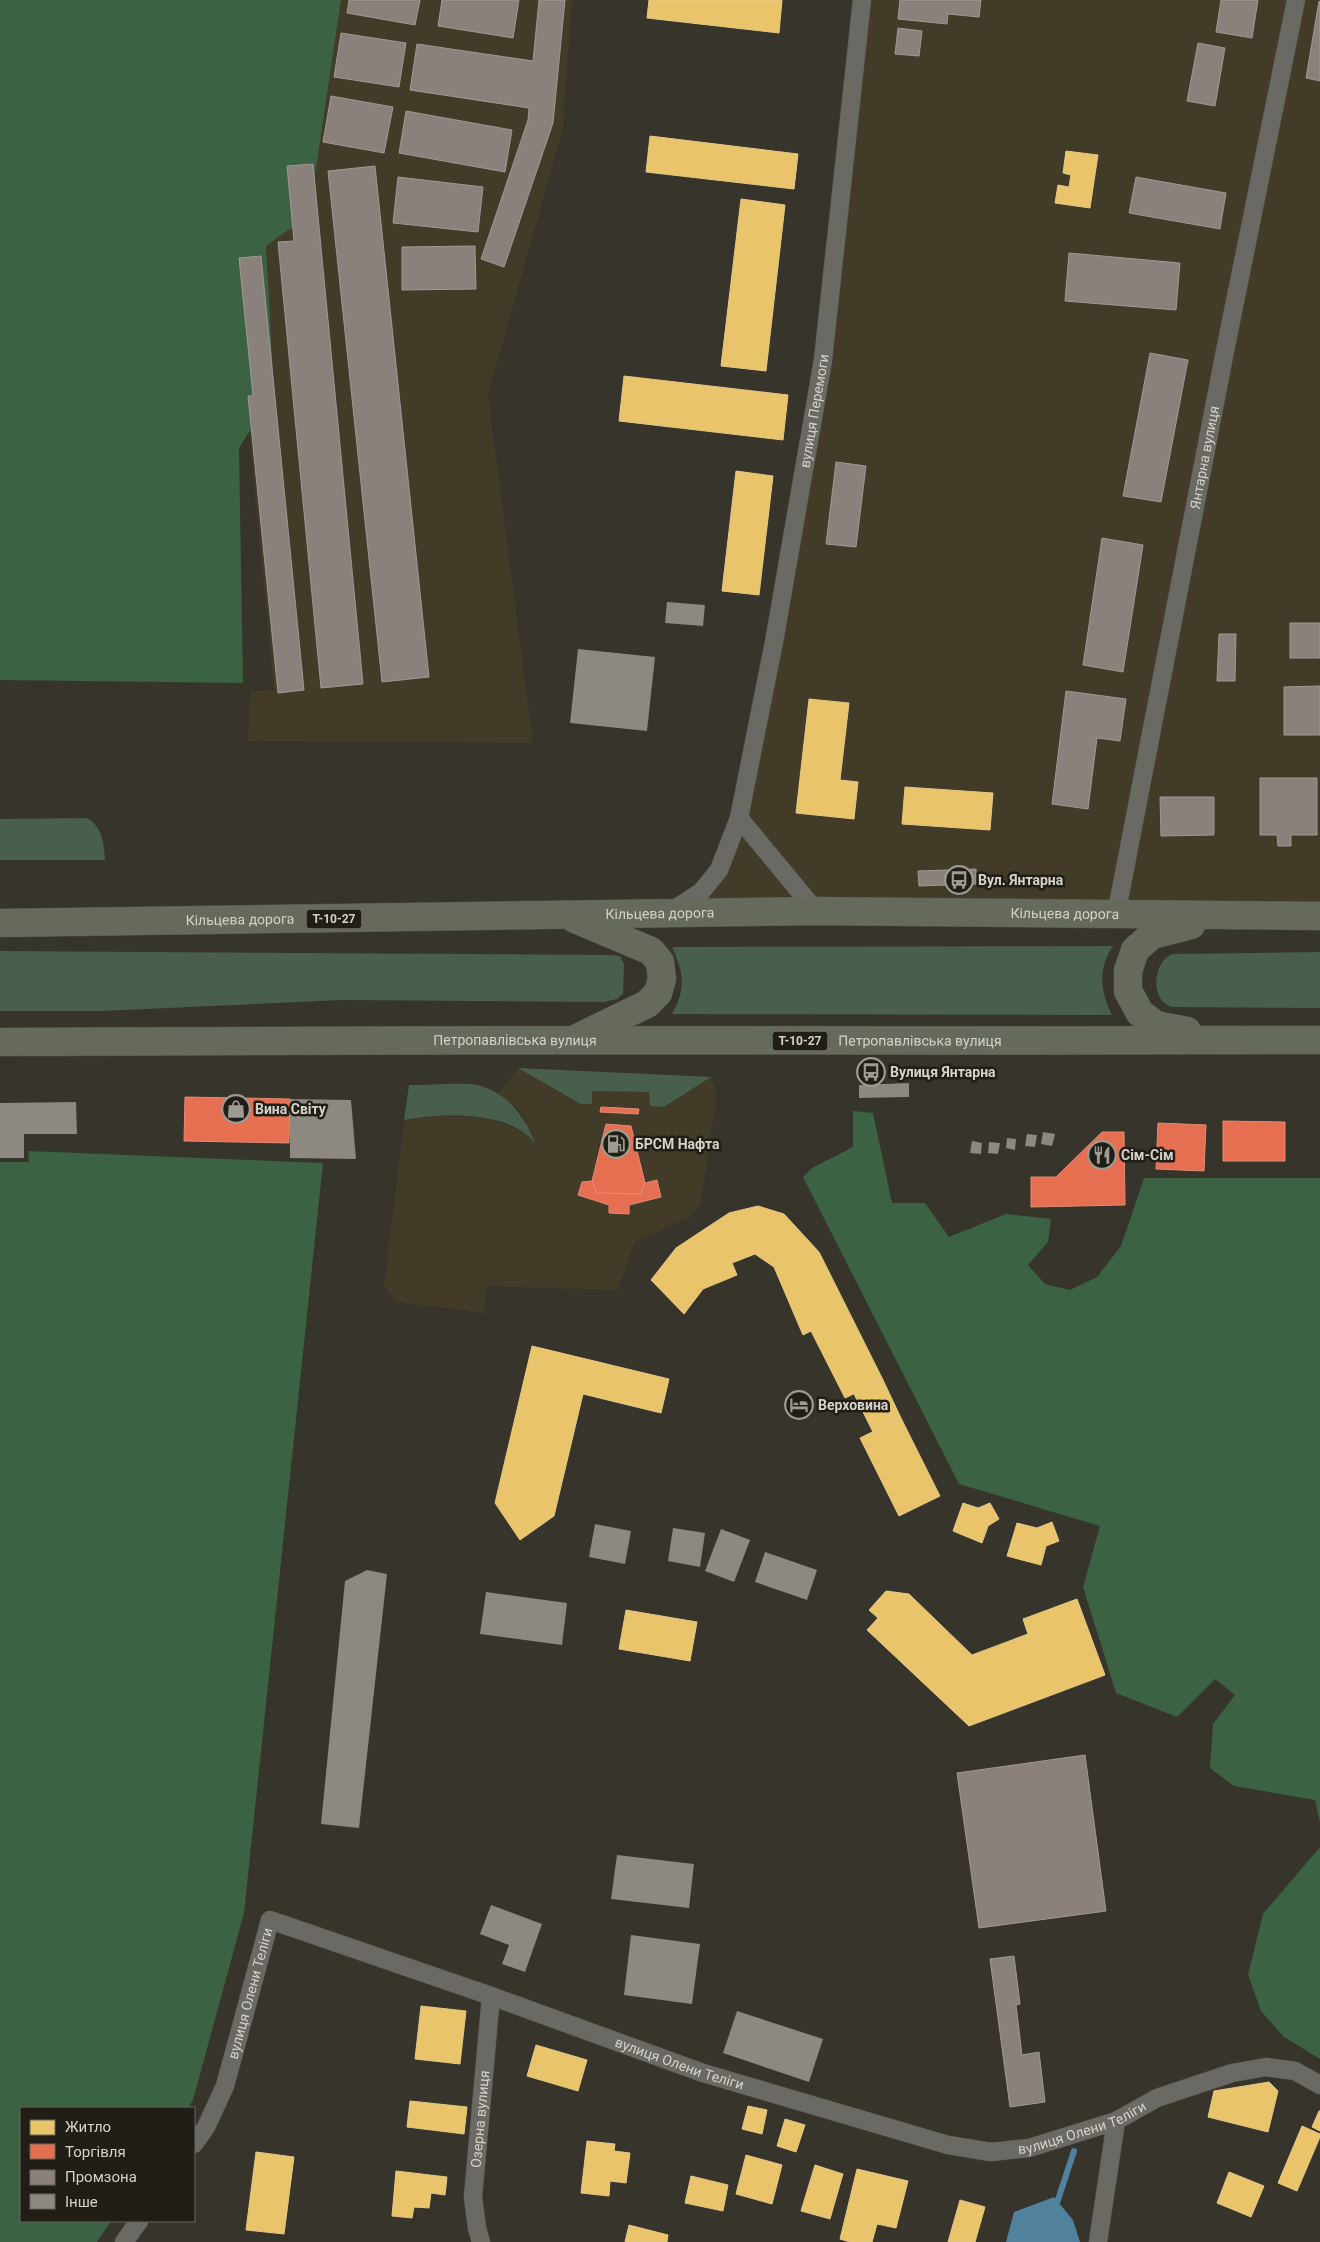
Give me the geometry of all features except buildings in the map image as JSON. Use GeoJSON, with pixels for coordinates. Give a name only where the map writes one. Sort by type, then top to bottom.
{"type":"FeatureCollection","features":[{"type":"Feature","properties":{"kind":"highway","name":"Кільцева дорога"},"geometry":{"type":"LineString","coordinates":[[0,923],[816,911],[1320,916]]}},
{"type":"Feature","properties":{"kind":"highway"},"geometry":{"type":"LineString","coordinates":[[566,915],[651,951],[660,962],[662,979],[658,993],[647,1004],[571,1041]]}},
{"type":"Feature","properties":{"kind":"highway"},"geometry":{"type":"LineString","coordinates":[[1226,916],[1152,935],[1135,950],[1128,971],[1128,991],[1140,1013],[1156,1025],[1230,1040]]}},
{"type":"Feature","properties":{"kind":"highway","name":"Петропавлівська вулиця"},"geometry":{"type":"LineString","coordinates":[[0,1042],[280,1039],[571,1041],[1320,1040]]}},
{"type":"Feature","properties":{"kind":"street","name":"вулиця Перемоги"},"geometry":{"type":"LineString","coordinates":[[669,913],[702,892],[719,870],[740,818],[776,633],[823,360],[862,0]]}},
{"type":"Feature","properties":{"kind":"street","name":"Янтарна вулиця"},"geometry":{"type":"LineString","coordinates":[[1116,915],[1225,351],[1296,0]]}},
{"type":"Feature","properties":{"kind":"street"},"geometry":{"type":"LineString","coordinates":[[740,818],[816,911]]}},
{"type":"Feature","properties":{"kind":"street","name":"вулиця Олени Теліги"},"geometry":{"type":"LineString","coordinates":[[195,2143],[206,2127],[225,2086],[270,1920],[491,1996],[703,2073],[948,2145],[991,2152],[1029,2148],[1116,2122],[1157,2098],[1232,2073],[1266,2067],[1295,2071],[1320,2085]]}},
{"type":"Feature","properties":{"kind":"street","name":"Озерна вулиця"},"geometry":{"type":"LineString","coordinates":[[481,2242],[473,2197],[491,1996]]}},
{"type":"Feature","properties":{"kind":"street"},"geometry":{"type":"LineString","coordinates":[[1098,2242],[1116,2122]]}},
{"type":"Feature","properties":{"kind":"street"},"geometry":{"type":"LineString","coordinates":[[124,2242],[139,2222]]}},
{"type":"Feature","properties":{"kind":"shaded area"},"geometry":{"type":"Polygon","coordinates":[[[318,0],[572,0],[563,128],[488,395],[533,743],[248,741],[250,692],[274,689],[232,260],[318,0]]]}},
{"type":"Feature","properties":{"kind":"shaded area"},"geometry":{"type":"Polygon","coordinates":[[[862,0],[1320,0],[1320,916],[669,913],[701,892],[739,818],[823,360],[862,0]]]}},
{"type":"Feature","properties":{"kind":"shaded area"},"geometry":{"type":"Polygon","coordinates":[[[518,1068],[711,1077],[717,1094],[701,1202],[690,1217],[635,1242],[618,1290],[487,1286],[484,1313],[396,1302],[384,1286],[404,1120],[425,1116],[485,1117],[526,1132],[527,1122],[517,1108],[498,1095],[518,1068]]]}},
{"type":"Feature","properties":{"kind":"green space"},"geometry":{"type":"Polygon","coordinates":[[[0,0],[341,0],[309,215],[266,246],[274,393],[239,448],[243,683],[0,680],[0,0]]]}},
{"type":"Feature","properties":{"kind":"green space"},"geometry":{"type":"Polygon","coordinates":[[[87,818],[92,821],[99,831],[103,842],[105,860],[0,860],[0,819],[87,818]]]}},
{"type":"Feature","properties":{"kind":"green space"},"geometry":{"type":"Polygon","coordinates":[[[1113,946],[1105,963],[1102,980],[1105,997],[1112,1015],[672,1014],[680,997],[682,981],[679,965],[672,947],[1113,946]]]}},
{"type":"Feature","properties":{"kind":"green space"},"geometry":{"type":"Polygon","coordinates":[[[0,951],[610,955],[620,956],[624,964],[623,994],[617,999],[604,1002],[343,1000],[102,1011],[0,1011],[0,951]]]}},
{"type":"Feature","properties":{"kind":"green space"},"geometry":{"type":"Polygon","coordinates":[[[1320,952],[1320,1008],[1172,1007],[1165,1003],[1157,990],[1157,973],[1160,965],[1172,954],[1320,952]]]}},
{"type":"Feature","properties":{"kind":"green space"},"geometry":{"type":"Polygon","coordinates":[[[518,1068],[711,1077],[664,1107],[650,1106],[649,1092],[592,1091],[592,1104],[581,1104],[518,1068]]]}},
{"type":"Feature","properties":{"kind":"green space"},"geometry":{"type":"Polygon","coordinates":[[[464,1084],[478,1085],[489,1089],[507,1100],[514,1107],[526,1124],[535,1143],[523,1132],[509,1124],[492,1119],[474,1116],[437,1116],[404,1120],[409,1085],[464,1084]]]}},
{"type":"Feature","properties":{"kind":"green space"},"geometry":{"type":"Polygon","coordinates":[[[853,1111],[873,1113],[892,1203],[925,1203],[949,1237],[1006,1214],[1051,1219],[1048,1242],[1028,1265],[1045,1284],[1070,1290],[1097,1277],[1121,1246],[1144,1178],[1320,1178],[1320,1823],[1315,1800],[1234,1786],[1210,1768],[1213,1724],[1235,1695],[1215,1679],[1177,1717],[1116,1693],[1083,1587],[1100,1526],[959,1484],[803,1177],[812,1168],[853,1147],[853,1111]]]}},
{"type":"Feature","properties":{"kind":"green space"},"geometry":{"type":"Polygon","coordinates":[[[28,1151],[323,1163],[244,1913],[193,2100],[189,2107],[20,2107],[20,2222],[110,2222],[97,2242],[0,2242],[0,1162],[29,1162],[28,1151]]]}},
{"type":"Feature","properties":{"kind":"green space"},"geometry":{"type":"Polygon","coordinates":[[[1320,1847],[1320,2059],[1284,2037],[1261,2011],[1248,1975],[1263,1914],[1320,1847]]]}},
{"type":"Feature","properties":{"kind":"water"},"geometry":{"type":"Polygon","coordinates":[[[1054,2197],[1073,2220],[1080,2242],[1006,2242],[1014,2212],[1054,2197]]]}},
{"type":"Feature","properties":{"kind":"waterway"},"geometry":{"type":"LineString","coordinates":[[1055,2209],[1074,2151]]}},
{"type":"Feature","properties":{"kind":"place","name":"Вул. Янтарна"},"geometry":{"type":"Point","coordinates":[959,880]}},
{"type":"Feature","properties":{"kind":"place","name":"Вулиця Янтарна"},"geometry":{"type":"Point","coordinates":[871,1072]}},
{"type":"Feature","properties":{"kind":"place","name":"Вина Світу"},"geometry":{"type":"Point","coordinates":[236,1109]}},
{"type":"Feature","properties":{"kind":"place","name":"БРСМ Нафта"},"geometry":{"type":"Point","coordinates":[616,1144]}},
{"type":"Feature","properties":{"kind":"place","name":"Сім-Сім"},"geometry":{"type":"Point","coordinates":[1102,1155]}},
{"type":"Feature","properties":{"kind":"place","name":"Верховина"},"geometry":{"type":"Point","coordinates":[799,1405]}}]}
